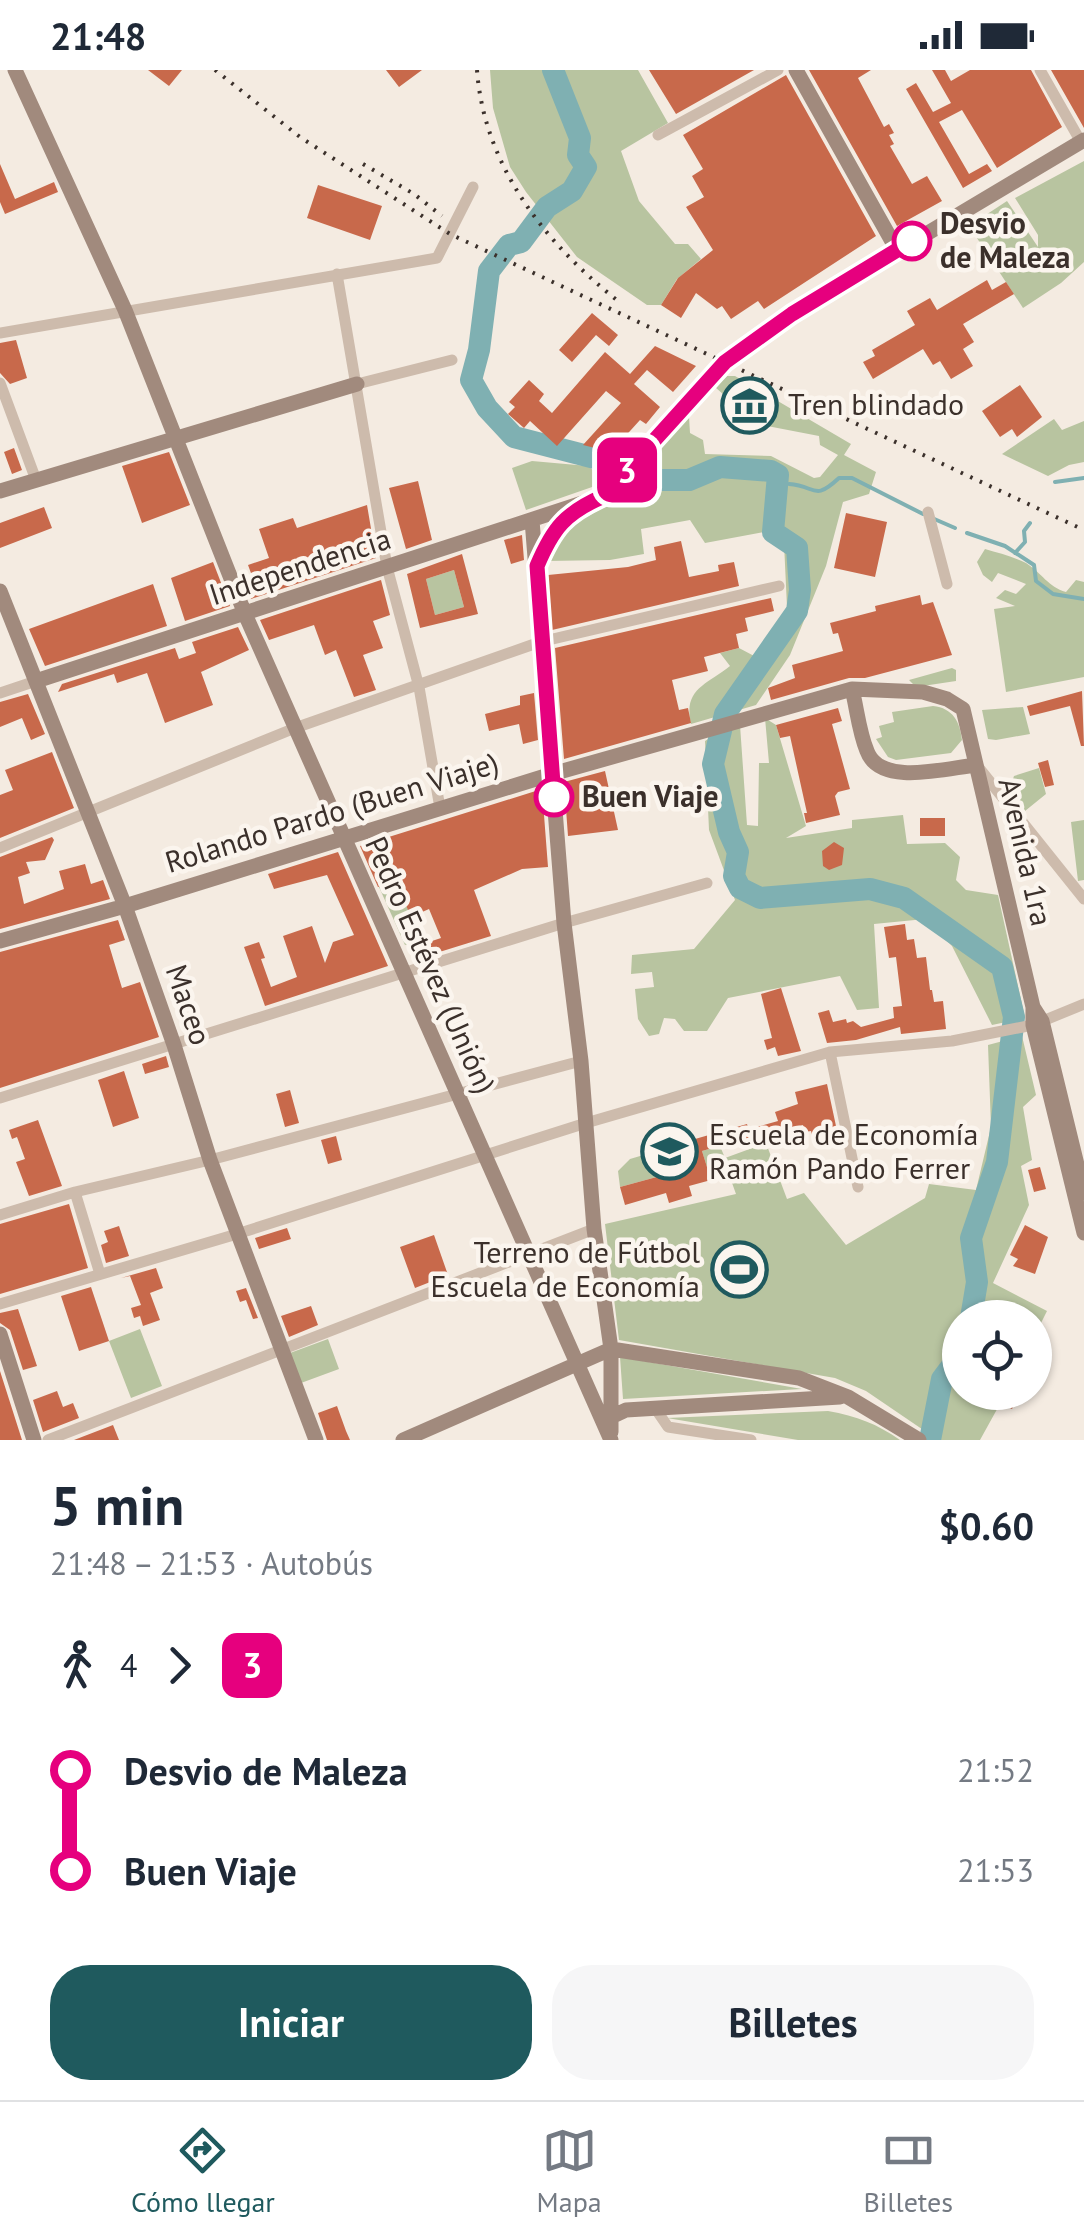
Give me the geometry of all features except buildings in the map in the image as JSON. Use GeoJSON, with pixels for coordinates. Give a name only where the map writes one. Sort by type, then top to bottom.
{"type":"FeatureCollection","features":[{"type":"Feature","properties":{"kind":"main road","name":"Pedro Estévez (Unión)"},"geometry":{"type":"LineString","coordinates":[[15,70],[125,310],[245,614],[611,1440]]}},
{"type":"Feature","properties":{"kind":"main road"},"geometry":{"type":"LineString","coordinates":[[796,70],[897,250]]}},
{"type":"Feature","properties":{"kind":"main road"},"geometry":{"type":"LineString","coordinates":[[537,566],[552,532],[582,506],[604,496],[725,362],[792,314],[1082,141]]}},
{"type":"Feature","properties":{"kind":"main road"},"geometry":{"type":"LineString","coordinates":[[0,491],[357,384]]}},
{"type":"Feature","properties":{"kind":"main road","name":"Independencia"},"geometry":{"type":"LineString","coordinates":[[36,681],[582,506]]}},
{"type":"Feature","properties":{"kind":"main road"},"geometry":{"type":"LineString","coordinates":[[532,520],[564,923],[581,1061],[594,1228],[611,1349],[611,1440]]}},
{"type":"Feature","properties":{"kind":"main road","name":"Maceo"},"geometry":{"type":"LineString","coordinates":[[0,591],[125,906],[210,1160],[316,1440]]}},
{"type":"Feature","properties":{"kind":"main road"},"geometry":{"type":"LineString","coordinates":[[852,689],[868,755],[881,768],[901,774],[976,765]]}},
{"type":"Feature","properties":{"kind":"main road","name":"Rolando Pardo (Buen Viaje)"},"geometry":{"type":"LineString","coordinates":[[0,941],[552,774],[852,689],[923,692],[947,698],[963,709]]}},
{"type":"Feature","properties":{"kind":"main road","name":"Avenida 1ra"},"geometry":{"type":"LineString","coordinates":[[963,709],[1084,1233]]}},
{"type":"Feature","properties":{"kind":"main road","name":"Avenida 1ra"},"geometry":{"type":"LineString","coordinates":[[1033,1020],[1084,1193]]}},
{"type":"Feature","properties":{"kind":"main road"},"geometry":{"type":"LineString","coordinates":[[0,1334],[34,1440]]}},
{"type":"Feature","properties":{"kind":"main road"},"geometry":{"type":"LineString","coordinates":[[403,1440],[611,1349],[798,1378],[848,1397],[918,1440]]}},
{"type":"Feature","properties":{"kind":"main road"},"geometry":{"type":"LineString","coordinates":[[611,1417],[626,1410],[848,1397]]}},
{"type":"Feature","properties":{"kind":"street"},"geometry":{"type":"LineString","coordinates":[[658,135],[778,70]]}},
{"type":"Feature","properties":{"kind":"street"},"geometry":{"type":"LineString","coordinates":[[1040,70],[1082,141]]}},
{"type":"Feature","properties":{"kind":"street"},"geometry":{"type":"LineString","coordinates":[[0,334],[437,258],[473,187]]}},
{"type":"Feature","properties":{"kind":"street"},"geometry":{"type":"LineString","coordinates":[[337,274],[387,567],[418,688],[440,808]]}},
{"type":"Feature","properties":{"kind":"street"},"geometry":{"type":"LineString","coordinates":[[357,384],[452,360]]}},
{"type":"Feature","properties":{"kind":"street"},"geometry":{"type":"LineString","coordinates":[[0,382],[36,480]]}},
{"type":"Feature","properties":{"kind":"street"},"geometry":{"type":"LineString","coordinates":[[930,517],[947,584]]}},
{"type":"Feature","properties":{"kind":"street"},"geometry":{"type":"LineString","coordinates":[[0,848],[295,728],[540,642],[779,586]]}},
{"type":"Feature","properties":{"kind":"street"},"geometry":{"type":"LineString","coordinates":[[0,693],[36,681]]}},
{"type":"Feature","properties":{"kind":"street"},"geometry":{"type":"LineString","coordinates":[[976,765],[1084,899]]}},
{"type":"Feature","properties":{"kind":"street"},"geometry":{"type":"LineString","coordinates":[[0,1098],[707,882]]}},
{"type":"Feature","properties":{"kind":"street"},"geometry":{"type":"LineString","coordinates":[[0,1304],[830,1052],[952,1041],[992,1033],[1084,1004]]}},
{"type":"Feature","properties":{"kind":"street"},"geometry":{"type":"LineString","coordinates":[[830,1052],[858,1187]]}},
{"type":"Feature","properties":{"kind":"street"},"geometry":{"type":"LineString","coordinates":[[0,1215],[75,1192],[581,1061]]}},
{"type":"Feature","properties":{"kind":"street"},"geometry":{"type":"LineString","coordinates":[[75,1192],[100,1274]]}},
{"type":"Feature","properties":{"kind":"street"},"geometry":{"type":"LineString","coordinates":[[48,1440],[594,1228]]}},
{"type":"Feature","properties":{"kind":"street"},"geometry":{"type":"LineString","coordinates":[[656,1408],[668,1426],[751,1440]]}},
{"type":"Feature","properties":{"kind":"green space"},"geometry":{"type":"Polygon","coordinates":[[[490,70],[638,70],[668,123],[621,151],[639,201],[675,244],[688,244],[701,259],[677,279],[661,305],[647,305],[577,257],[526,192],[510,167],[493,108],[490,70]]]}},
{"type":"Feature","properties":{"kind":"green space"},"geometry":{"type":"Polygon","coordinates":[[[1084,161],[1084,262],[1023,308],[969,226],[1007,201],[1038,247],[1038,235],[1015,198],[1084,161]]]}},
{"type":"Feature","properties":{"kind":"green space"},"geometry":{"type":"Polygon","coordinates":[[[727,376],[735,376],[851,444],[844,455],[876,472],[869,494],[843,502],[826,566],[790,655],[756,705],[691,724],[693,695],[730,666],[720,653],[739,648],[756,657],[787,607],[784,543],[769,531],[705,543],[690,520],[641,529],[644,554],[610,560],[546,561],[564,529],[605,507],[689,417],[690,433],[703,440],[705,454],[771,456],[814,478],[820,477],[838,455],[820,445],[819,436],[757,424],[772,402],[768,400],[756,417],[748,416],[749,410],[741,401],[733,403],[715,387],[727,376]]]}},
{"type":"Feature","properties":{"kind":"green space"},"geometry":{"type":"Polygon","coordinates":[[[1054,419],[1062,430],[1084,421],[1084,462],[1048,476],[1002,454],[1054,419]]]}},
{"type":"Feature","properties":{"kind":"green space"},"geometry":{"type":"Polygon","coordinates":[[[532,461],[588,466],[593,470],[595,486],[526,510],[512,468],[532,461]]]}},
{"type":"Feature","properties":{"kind":"green space"},"geometry":{"type":"Polygon","coordinates":[[[985,549],[1026,563],[1066,592],[1076,580],[1084,582],[1084,677],[1006,692],[994,609],[1015,606],[996,598],[1005,590],[1016,594],[1026,584],[998,573],[992,582],[983,575],[977,562],[985,549]]]}},
{"type":"Feature","properties":{"kind":"green space"},"geometry":{"type":"Polygon","coordinates":[[[454,570],[464,607],[435,615],[426,579],[454,570]]]}},
{"type":"Feature","properties":{"kind":"green space"},"geometry":{"type":"Polygon","coordinates":[[[956,670],[956,681],[916,687],[909,680],[956,670]]]}},
{"type":"Feature","properties":{"kind":"green space"},"geometry":{"type":"Polygon","coordinates":[[[933,706],[950,713],[959,727],[962,740],[951,753],[896,760],[888,757],[876,739],[882,737],[879,726],[894,722],[892,712],[933,706]]]}},
{"type":"Feature","properties":{"kind":"green space"},"geometry":{"type":"Polygon","coordinates":[[[1023,707],[1030,734],[988,739],[982,710],[1023,707]]]}},
{"type":"Feature","properties":{"kind":"green space"},"geometry":{"type":"Polygon","coordinates":[[[765,718],[776,725],[806,826],[786,838],[852,828],[852,820],[903,815],[907,844],[945,843],[960,857],[956,880],[966,890],[998,895],[1025,1018],[992,1025],[952,946],[925,919],[874,924],[879,1008],[857,1010],[840,976],[728,998],[707,1031],[684,1031],[675,1019],[664,1018],[659,1034],[649,1036],[638,1019],[635,989],[654,987],[652,972],[631,974],[632,955],[694,949],[735,900],[709,830],[705,741],[740,725],[747,825],[758,826],[759,763],[769,763],[765,718]]]}},
{"type":"Feature","properties":{"kind":"green space"},"geometry":{"type":"Polygon","coordinates":[[[1039,768],[1046,794],[1025,811],[1013,790],[1014,776],[1039,768]]]}},
{"type":"Feature","properties":{"kind":"green space"},"geometry":{"type":"Polygon","coordinates":[[[1084,820],[1084,880],[1078,881],[1071,822],[1084,820]]]}},
{"type":"Feature","properties":{"kind":"green space"},"geometry":{"type":"Polygon","coordinates":[[[396,882],[421,939],[405,945],[379,887],[396,882]]]}},
{"type":"Feature","properties":{"kind":"green space"},"geometry":{"type":"Polygon","coordinates":[[[1022,1036],[1036,1095],[1023,1107],[1032,1160],[1021,1166],[1029,1205],[993,1283],[1026,1300],[942,1300],[942,1410],[997,1410],[980,1440],[938,1440],[866,1391],[835,1378],[619,1340],[605,1224],[736,1194],[727,1169],[709,1174],[702,1151],[720,1146],[725,1158],[766,1143],[787,1199],[804,1193],[846,1245],[925,1198],[929,1184],[976,1190],[991,1127],[988,1045],[1022,1036]]]}},
{"type":"Feature","properties":{"kind":"green space"},"geometry":{"type":"Polygon","coordinates":[[[657,1151],[664,1175],[620,1187],[618,1171],[630,1159],[657,1151]]]}},
{"type":"Feature","properties":{"kind":"green space"},"geometry":{"type":"Polygon","coordinates":[[[140,1329],[162,1386],[131,1398],[109,1341],[140,1329]]]}},
{"type":"Feature","properties":{"kind":"green space"},"geometry":{"type":"Polygon","coordinates":[[[328,1339],[339,1369],[301,1383],[290,1353],[328,1339]]]}},
{"type":"Feature","properties":{"kind":"green space"},"geometry":{"type":"Polygon","coordinates":[[[620,1357],[802,1389],[623,1399],[620,1357]]]}},
{"type":"Feature","properties":{"kind":"green space"},"geometry":{"type":"Polygon","coordinates":[[[828,1411],[866,1421],[900,1440],[798,1440],[667,1418],[828,1411]]]}},
{"type":"Feature","properties":{"kind":"waterway"},"geometry":{"type":"LineString","coordinates":[[553,70],[580,138],[578,155],[586,167],[572,191],[547,207],[521,242],[509,245],[489,271],[479,350],[471,380],[487,408],[514,437],[599,459],[651,480],[689,480],[720,467],[771,471],[778,475],[773,532],[797,548],[800,590],[797,611],[725,714],[713,764],[729,832],[738,852],[734,876],[740,888],[760,898],[870,889],[904,898],[1002,967],[1014,1017],[997,1162],[971,1238],[977,1282],[974,1300]]}},
{"type":"Feature","properties":{"kind":"waterway"},"geometry":{"type":"LineString","coordinates":[[789,484],[819,491],[839,478],[852,478],[923,514]]}},
{"type":"Feature","properties":{"kind":"waterway"},"geometry":{"type":"LineString","coordinates":[[1055,482],[1084,478]]}},
{"type":"Feature","properties":{"kind":"waterway"},"geometry":{"type":"LineString","coordinates":[[932,518],[955,528]]}},
{"type":"Feature","properties":{"kind":"waterway"},"geometry":{"type":"LineString","coordinates":[[1015,553],[1025,542],[1024,531],[1030,523]]}},
{"type":"Feature","properties":{"kind":"waterway"},"geometry":{"type":"LineString","coordinates":[[967,533],[1005,546],[1034,565],[1036,581],[1053,594],[1084,599]]}},
{"type":"Feature","properties":{"kind":"waterway"},"geometry":{"type":"LineString","coordinates":[[930,1440],[942,1379]]}},
{"type":"Feature","properties":{"kind":"railway"},"geometry":{"type":"LineString","coordinates":[[215,70],[300,137],[450,234],[1084,530]]}},
{"type":"Feature","properties":{"kind":"railway"},"geometry":{"type":"LineString","coordinates":[[477,70],[492,138],[523,200],[566,254],[618,301]]}},
{"type":"Feature","properties":{"kind":"railway"},"geometry":{"type":"LineString","coordinates":[[363,164],[442,216]]}},
{"type":"Feature","properties":{"kind":"bus line","name":"3"},"geometry":{"type":"LineString","coordinates":[[554,797],[537,566],[552,532],[582,506],[604,496],[725,362],[792,314],[912,241]]}},
{"type":"Feature","properties":{"kind":"place","name":"Desvio de Maleza"},"geometry":{"type":"Point","coordinates":[912,241]}},
{"type":"Feature","properties":{"kind":"place","name":"Tren blindado"},"geometry":{"type":"Point","coordinates":[749,405]}},
{"type":"Feature","properties":{"kind":"place","name":"Buen Viaje"},"geometry":{"type":"Point","coordinates":[554,797]}},
{"type":"Feature","properties":{"kind":"place","name":"Escuela de Economía Ramón Pando Ferrer"},"geometry":{"type":"Point","coordinates":[670,1152]}},
{"type":"Feature","properties":{"kind":"place","name":"Terreno de Fútbol Escuela de Economía"},"geometry":{"type":"Point","coordinates":[739,1270]}}]}
